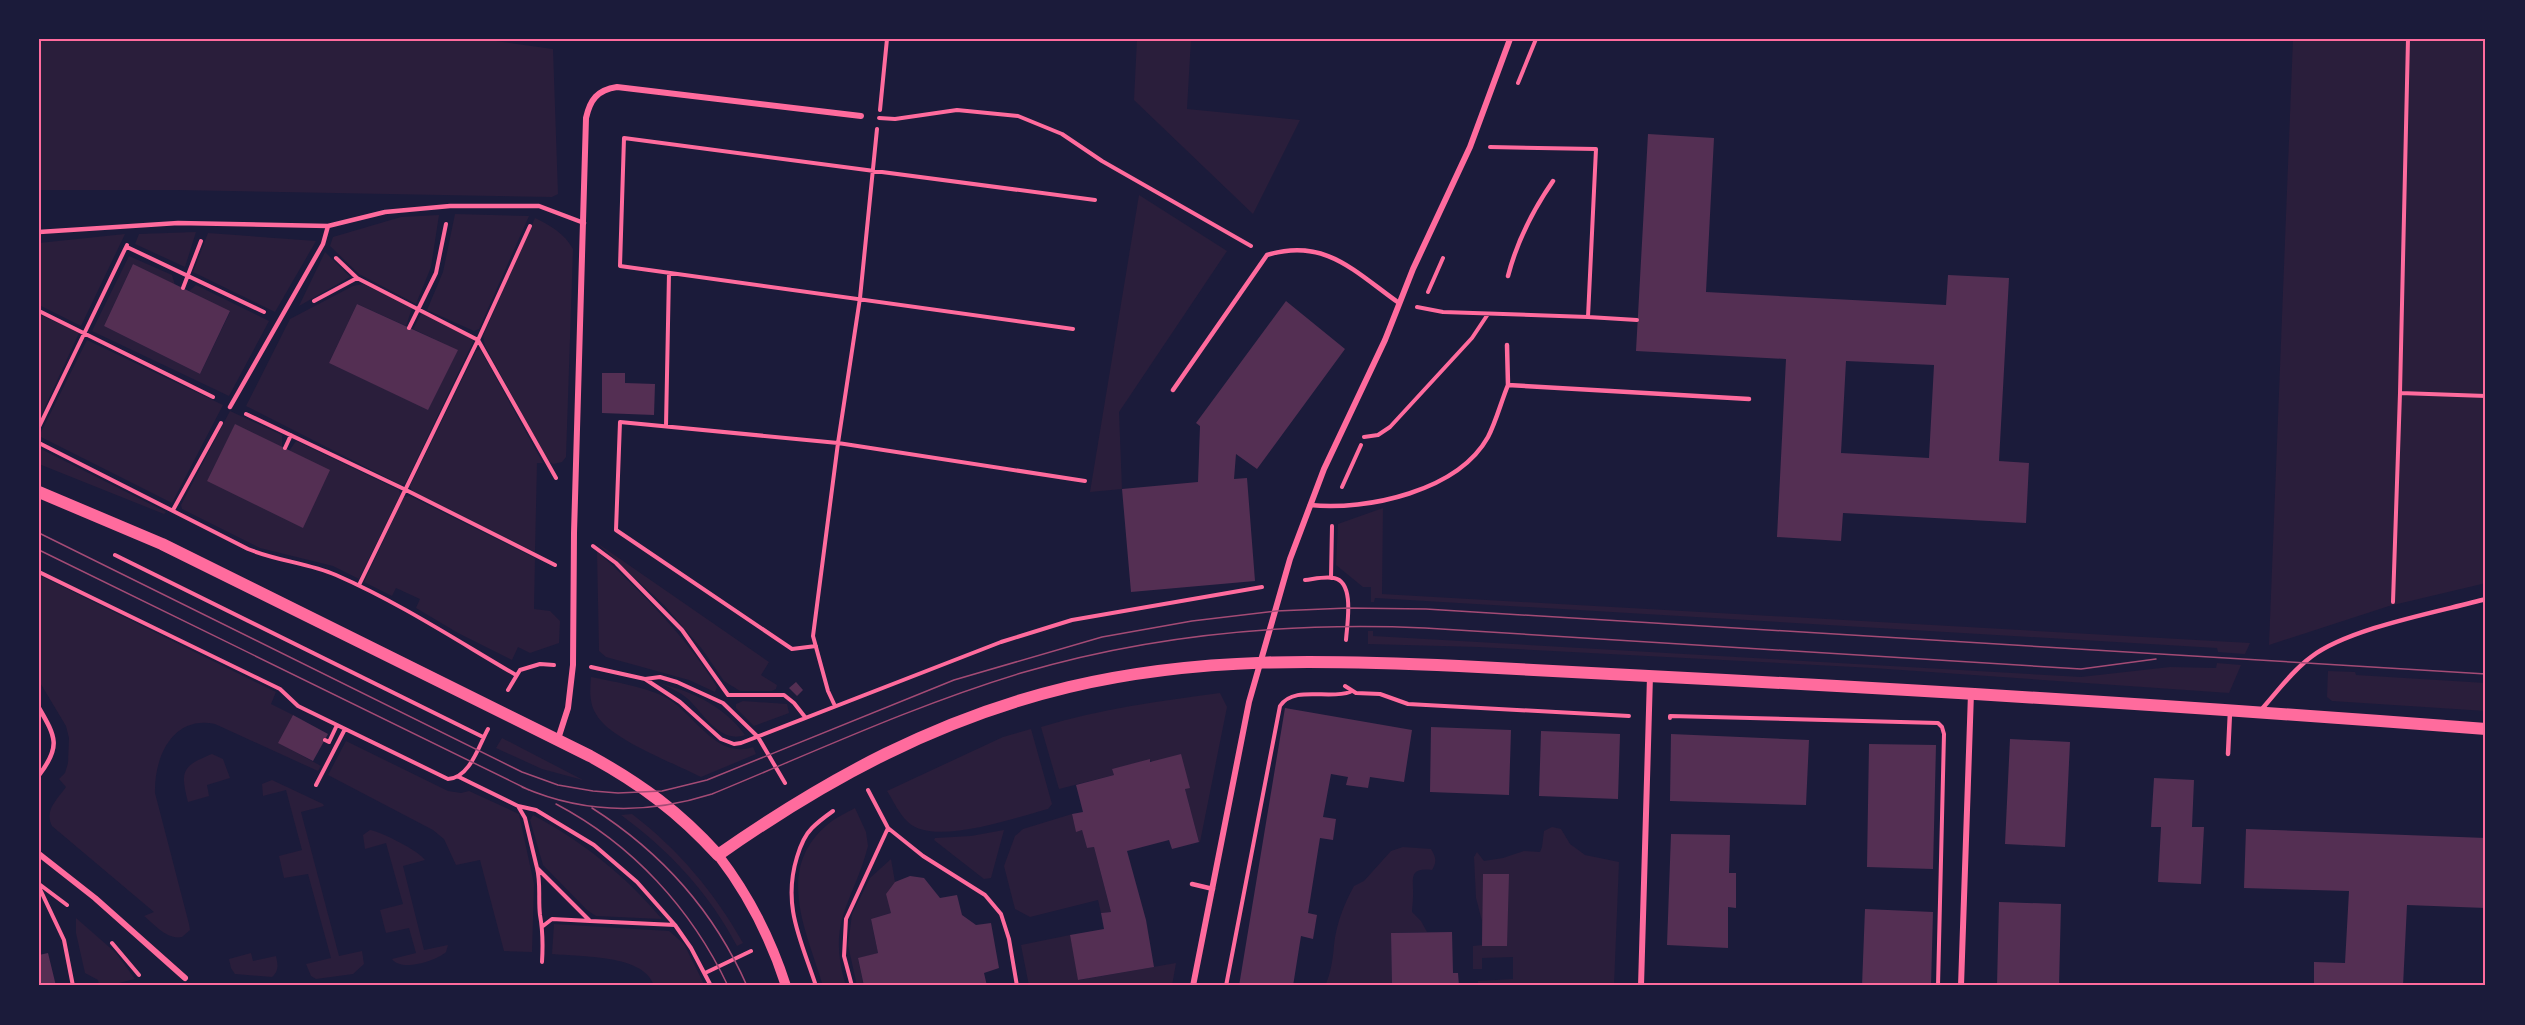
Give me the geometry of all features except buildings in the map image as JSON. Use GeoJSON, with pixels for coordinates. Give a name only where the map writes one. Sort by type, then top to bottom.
{"type":"FeatureCollection","features":[{"type":"Feature","properties":{"kind":"main road"},"geometry":{"type":"LineString","coordinates":[[39,492],[162,544],[558,740],[651,792],[695,830],[718,855],[768,820],[855,768],[931,731],[968,717],[1067,687],[1137,673],[1218,663],[1344,660],[1971,693],[2486,729]]}},
{"type":"Feature","properties":{"kind":"street"},"geometry":{"type":"LineString","coordinates":[[1193,986],[1249,702],[1283,584],[1324,469],[1385,340],[1399,303],[1470,147],[1510,39]]}},
{"type":"Feature","properties":{"kind":"street"},"geometry":{"type":"LineString","coordinates":[[558,740],[568,708],[573,665],[586,118],[593,98],[608,88],[617,87],[861,116]]}},
{"type":"Feature","properties":{"kind":"street"},"geometry":{"type":"LineString","coordinates":[[1641,986],[1650,676]]}},
{"type":"Feature","properties":{"kind":"street"},"geometry":{"type":"LineString","coordinates":[[1961,986],[1971,693]]}},
{"type":"Feature","properties":{"kind":"street"},"geometry":{"type":"LineString","coordinates":[[39,854],[95,898],[185,978]]}},
{"type":"Feature","properties":{"kind":"street"},"geometry":{"type":"LineString","coordinates":[[718,855],[732,873],[756,913],[786,986]]}},
{"type":"Feature","properties":{"kind":"lane"},"geometry":{"type":"LineString","coordinates":[[1508,276],[1515,248],[1539,201],[1553,181]]}},
{"type":"Feature","properties":{"kind":"lane"},"geometry":{"type":"LineString","coordinates":[[39,232],[178,223],[328,226],[385,212],[450,206],[538,206],[584,223]]}},
{"type":"Feature","properties":{"kind":"lane"},"geometry":{"type":"LineString","coordinates":[[230,407],[323,244],[328,226]]}},
{"type":"Feature","properties":{"kind":"lane"},"geometry":{"type":"LineString","coordinates":[[1173,390],[1267,255],[1283,250],[1306,250],[1330,255],[1399,303]]}},
{"type":"Feature","properties":{"kind":"lane"},"geometry":{"type":"LineString","coordinates":[[1310,505],[1333,508],[1356,506],[1440,482],[1466,464],[1487,438],[1508,386],[1507,345]]}},
{"type":"Feature","properties":{"kind":"lane"},"geometry":{"type":"LineString","coordinates":[[1508,386],[1749,399]]}},
{"type":"Feature","properties":{"kind":"lane"},"geometry":{"type":"LineString","coordinates":[[2259,712],[2313,655],[2352,636],[2486,599]]}},
{"type":"Feature","properties":{"kind":"lane"},"geometry":{"type":"LineString","coordinates":[[39,708],[54,733],[52,758],[39,775]]}},
{"type":"Feature","properties":{"kind":"lane"},"geometry":{"type":"LineString","coordinates":[[2228,754],[2230,710]]}},
{"type":"Feature","properties":{"kind":"lane"},"geometry":{"type":"LineString","coordinates":[[1192,884],[1212,889]]}},
{"type":"Feature","properties":{"kind":"path"},"geometry":{"type":"LineString","coordinates":[[835,706],[828,691],[813,636],[838,442],[860,298],[884,88],[887,39]]}},
{"type":"Feature","properties":{"kind":"path"},"geometry":{"type":"LineString","coordinates":[[2392,624],[2408,39]]}},
{"type":"Feature","properties":{"kind":"path"},"geometry":{"type":"LineString","coordinates":[[861,116],[895,119],[957,110],[1018,116],[1062,134],[1102,161],[1267,255]]}},
{"type":"Feature","properties":{"kind":"path"},"geometry":{"type":"LineString","coordinates":[[1073,329],[620,266],[624,138],[1095,200]]}},
{"type":"Feature","properties":{"kind":"path"},"geometry":{"type":"LineString","coordinates":[[1502,147],[1596,149],[1588,317]]}},
{"type":"Feature","properties":{"kind":"path"},"geometry":{"type":"LineString","coordinates":[[409,328],[436,273],[450,206]]}},
{"type":"Feature","properties":{"kind":"path"},"geometry":{"type":"LineString","coordinates":[[359,585],[478,340],[538,206]]}},
{"type":"Feature","properties":{"kind":"path"},"geometry":{"type":"LineString","coordinates":[[183,288],[206,224]]}},
{"type":"Feature","properties":{"kind":"path"},"geometry":{"type":"LineString","coordinates":[[39,427],[137,226]]}},
{"type":"Feature","properties":{"kind":"path"},"geometry":{"type":"LineString","coordinates":[[323,244],[357,278],[478,340],[546,463],[564,491],[576,498]]}},
{"type":"Feature","properties":{"kind":"path"},"geometry":{"type":"LineString","coordinates":[[126,247],[279,319],[357,278]]}},
{"type":"Feature","properties":{"kind":"path"},"geometry":{"type":"LineString","coordinates":[[666,426],[669,273]]}},
{"type":"Feature","properties":{"kind":"path"},"geometry":{"type":"LineString","coordinates":[[39,311],[230,407],[405,489],[575,575]]}},
{"type":"Feature","properties":{"kind":"path"},"geometry":{"type":"LineString","coordinates":[[1443,312],[1637,320]]}},
{"type":"Feature","properties":{"kind":"path"},"geometry":{"type":"LineString","coordinates":[[1364,437],[1378,435],[1390,427],[1472,338],[1488,314]]}},
{"type":"Feature","properties":{"kind":"path"},"geometry":{"type":"LineString","coordinates":[[2400,393],[2486,396]]}},
{"type":"Feature","properties":{"kind":"path"},"geometry":{"type":"LineString","coordinates":[[173,510],[230,407]]}},
{"type":"Feature","properties":{"kind":"path"},"geometry":{"type":"LineString","coordinates":[[816,646],[792,649],[616,530],[620,422],[838,442],[1085,481]]}},
{"type":"Feature","properties":{"kind":"path"},"geometry":{"type":"LineString","coordinates":[[285,448],[291,435]]}},
{"type":"Feature","properties":{"kind":"path"},"geometry":{"type":"LineString","coordinates":[[39,443],[264,556],[323,569],[359,585],[412,611],[463,645],[516,675]]}},
{"type":"Feature","properties":{"kind":"path"},"geometry":{"type":"LineString","coordinates":[[591,546],[597,547],[616,563],[682,630],[728,695]]}},
{"type":"Feature","properties":{"kind":"path"},"geometry":{"type":"LineString","coordinates":[[1331,549],[1331,578]]}},
{"type":"Feature","properties":{"kind":"path"},"geometry":{"type":"LineString","coordinates":[[115,555],[483,737]]}},
{"type":"Feature","properties":{"kind":"path"},"geometry":{"type":"LineString","coordinates":[[39,572],[280,689],[298,706],[448,779],[459,777],[467,769],[516,675],[524,668],[540,664],[604,668],[645,679],[680,702],[727,742],[741,743],[1001,642],[1071,620],[1108,612],[1331,578],[1341,582],[1347,592],[1344,684],[1351,691]]}},
{"type":"Feature","properties":{"kind":"path"},"geometry":{"type":"LineString","coordinates":[[645,679],[660,677],[677,682],[723,703],[758,737]]}},
{"type":"Feature","properties":{"kind":"path"},"geometry":{"type":"LineString","coordinates":[[1226,986],[1280,706],[1285,699],[1294,695],[1328,696],[1351,691],[1380,694],[1408,704],[1629,715],[1628,727]]}},
{"type":"Feature","properties":{"kind":"path"},"geometry":{"type":"LineString","coordinates":[[723,703],[728,695]]}},
{"type":"Feature","properties":{"kind":"path"},"geometry":{"type":"LineString","coordinates":[[728,695],[784,695],[805,717]]}},
{"type":"Feature","properties":{"kind":"path"},"geometry":{"type":"LineString","coordinates":[[1669,728],[1670,716],[1938,723],[1942,727],[1944,745],[1938,986]]}},
{"type":"Feature","properties":{"kind":"path"},"geometry":{"type":"LineString","coordinates":[[325,740],[329,742],[337,725]]}},
{"type":"Feature","properties":{"kind":"path"},"geometry":{"type":"LineString","coordinates":[[316,785],[345,729]]}},
{"type":"Feature","properties":{"kind":"path"},"geometry":{"type":"LineString","coordinates":[[459,777],[518,806],[536,810],[594,845],[637,882],[675,926],[691,948],[711,986]]}},
{"type":"Feature","properties":{"kind":"path"},"geometry":{"type":"LineString","coordinates":[[860,795],[878,786]]}},
{"type":"Feature","properties":{"kind":"path"},"geometry":{"type":"LineString","coordinates":[[868,790],[888,828],[923,856],[985,895],[1001,915],[1009,939],[1017,986]]}},
{"type":"Feature","properties":{"kind":"path"},"geometry":{"type":"LineString","coordinates":[[518,806],[525,818],[541,885],[542,962]]}},
{"type":"Feature","properties":{"kind":"path"},"geometry":{"type":"LineString","coordinates":[[816,986],[797,930],[790,898],[801,844],[812,828],[835,810]]}},
{"type":"Feature","properties":{"kind":"path"},"geometry":{"type":"LineString","coordinates":[[852,986],[844,956],[846,919],[888,828]]}},
{"type":"Feature","properties":{"kind":"path"},"geometry":{"type":"LineString","coordinates":[[537,868],[590,921]]}},
{"type":"Feature","properties":{"kind":"path"},"geometry":{"type":"LineString","coordinates":[[39,885],[74,910]]}},
{"type":"Feature","properties":{"kind":"path"},"geometry":{"type":"LineString","coordinates":[[39,885],[64,940],[73,986]]}},
{"type":"Feature","properties":{"kind":"path"},"geometry":{"type":"LineString","coordinates":[[543,926],[552,919],[675,926]]}},
{"type":"Feature","properties":{"kind":"path"},"geometry":{"type":"LineString","coordinates":[[105,936],[139,975]]}},
{"type":"Feature","properties":{"kind":"shaded area"},"geometry":{"type":"Polygon","coordinates":[[[39,39],[482,39],[553,49],[558,194],[552,197],[177,190],[39,190],[39,39]]]}},
{"type":"Feature","properties":{"kind":"shaded area"},"geometry":{"type":"Polygon","coordinates":[[[1137,39],[1191,39],[1187,109],[1300,120],[1253,214],[1134,100],[1137,39]]]}},
{"type":"Feature","properties":{"kind":"shaded area"},"geometry":{"type":"Polygon","coordinates":[[[2293,39],[2486,39],[2486,583],[2389,606],[2269,645],[2293,39]]]}},
{"type":"Feature","properties":{"kind":"shaded area"},"geometry":{"type":"Polygon","coordinates":[[[1139,195],[1227,251],[1119,412],[1122,489],[1090,492],[1139,195]]]}},
{"type":"Feature","properties":{"kind":"shaded area"},"geometry":{"type":"Polygon","coordinates":[[[455,214],[529,216],[479,329],[474,331],[427,310],[443,272],[455,214]]]}},
{"type":"Feature","properties":{"kind":"shaded area"},"geometry":{"type":"Polygon","coordinates":[[[439,215],[431,267],[416,304],[359,274],[330,246],[333,237],[401,217],[439,215]]]}},
{"type":"Feature","properties":{"kind":"shaded area"},"geometry":{"type":"Polygon","coordinates":[[[535,218],[557,231],[573,249],[566,457],[562,462],[553,464],[548,461],[485,346],[483,336],[535,218]]]}},
{"type":"Feature","properties":{"kind":"shaded area"},"geometry":{"type":"Polygon","coordinates":[[[196,232],[185,267],[135,244],[139,234],[196,232]]]}},
{"type":"Feature","properties":{"kind":"shaded area"},"geometry":{"type":"Polygon","coordinates":[[[208,233],[316,241],[275,312],[193,272],[208,233]]]}},
{"type":"Feature","properties":{"kind":"shaded area"},"geometry":{"type":"Polygon","coordinates":[[[125,234],[81,326],[39,305],[39,243],[125,234]]]}},
{"type":"Feature","properties":{"kind":"shaded area"},"geometry":{"type":"Polygon","coordinates":[[[325,252],[350,277],[299,306],[325,252]]]}},
{"type":"Feature","properties":{"kind":"shaded area"},"geometry":{"type":"Polygon","coordinates":[[[129,256],[172,275],[175,285],[133,264],[104,326],[200,374],[230,312],[189,291],[196,285],[269,321],[229,396],[92,331],[129,256]]]}},
{"type":"Feature","properties":{"kind":"shaded area"},"geometry":{"type":"Polygon","coordinates":[[[363,284],[412,308],[406,326],[357,304],[329,363],[428,409],[457,350],[413,329],[422,312],[474,340],[405,484],[401,485],[246,406],[290,319],[353,286],[363,284]]]}},
{"type":"Feature","properties":{"kind":"shaded area"},"geometry":{"type":"Polygon","coordinates":[[[39,314],[79,333],[39,420],[39,314]]]}},
{"type":"Feature","properties":{"kind":"shaded area"},"geometry":{"type":"Polygon","coordinates":[[[87,340],[223,405],[172,503],[39,436],[87,340]]]}},
{"type":"Feature","properties":{"kind":"shaded area"},"geometry":{"type":"Polygon","coordinates":[[[480,349],[543,463],[537,463],[535,552],[412,491],[410,486],[476,351],[480,349]]]}},
{"type":"Feature","properties":{"kind":"shaded area"},"geometry":{"type":"Polygon","coordinates":[[[230,411],[282,435],[282,447],[235,425],[207,481],[289,451],[296,441],[399,490],[400,495],[359,579],[333,566],[260,548],[182,509],[181,505],[230,411]]]}},
{"type":"Feature","properties":{"kind":"shaded area"},"geometry":{"type":"Polygon","coordinates":[[[39,448],[166,512],[164,514],[39,464],[39,448]]]}},
{"type":"Feature","properties":{"kind":"shaded area"},"geometry":{"type":"Polygon","coordinates":[[[410,496],[535,558],[534,609],[550,611],[560,621],[559,643],[530,653],[518,647],[512,660],[458,633],[416,608],[420,599],[396,588],[392,596],[364,582],[404,497],[410,496]]]}},
{"type":"Feature","properties":{"kind":"shaded area"},"geometry":{"type":"Polygon","coordinates":[[[1383,508],[1382,594],[2250,643],[2245,654],[2218,652],[2217,648],[1375,598],[1374,602],[1371,602],[1371,587],[1363,587],[1336,565],[1338,524],[1383,508]]]}},
{"type":"Feature","properties":{"kind":"shaded area"},"geometry":{"type":"Polygon","coordinates":[[[597,543],[769,662],[761,675],[777,685],[776,689],[740,691],[724,681],[702,649],[664,605],[597,543]]]}},
{"type":"Feature","properties":{"kind":"shaded area"},"geometry":{"type":"Polygon","coordinates":[[[597,551],[677,632],[705,668],[717,687],[715,692],[689,680],[606,657],[599,651],[597,551]]]}},
{"type":"Feature","properties":{"kind":"shaded area"},"geometry":{"type":"Polygon","coordinates":[[[39,575],[276,692],[271,704],[293,715],[279,743],[321,766],[318,771],[215,724],[200,723],[187,726],[168,742],[158,766],[155,793],[189,924],[190,930],[182,937],[166,934],[144,916],[154,912],[52,826],[51,810],[66,787],[59,779],[65,773],[68,763],[69,738],[66,726],[39,681],[39,575]]]}},
{"type":"Feature","properties":{"kind":"shaded area"},"geometry":{"type":"Polygon","coordinates":[[[1368,631],[1373,631],[1373,636],[2081,677],[2170,667],[2216,668],[2217,663],[2241,665],[2229,693],[1873,668],[1478,647],[1368,644],[1368,631]]]}},
{"type":"Feature","properties":{"kind":"shaded area"},"geometry":{"type":"Polygon","coordinates":[[[2328,671],[2355,672],[2356,675],[2486,683],[2486,711],[2332,701],[2327,697],[2328,671]]]}},
{"type":"Feature","properties":{"kind":"shaded area"},"geometry":{"type":"Polygon","coordinates":[[[591,677],[637,687],[663,696],[685,712],[716,741],[727,747],[739,749],[753,747],[756,754],[701,777],[659,758],[628,741],[603,723],[592,705],[591,677]]]}},
{"type":"Feature","properties":{"kind":"shaded area"},"geometry":{"type":"Polygon","coordinates":[[[659,683],[696,696],[718,708],[745,735],[736,737],[720,732],[685,696],[659,683]]]}},
{"type":"Feature","properties":{"kind":"shaded area"},"geometry":{"type":"Polygon","coordinates":[[[1220,693],[1227,707],[1200,842],[1185,789],[1150,760],[1112,769],[1114,775],[1059,789],[1041,727],[1107,710],[1220,693]]]}},
{"type":"Feature","properties":{"kind":"shaded area"},"geometry":{"type":"Polygon","coordinates":[[[743,701],[787,704],[789,713],[754,726],[736,708],[736,704],[743,701]]]}},
{"type":"Feature","properties":{"kind":"shaded area"},"geometry":{"type":"Polygon","coordinates":[[[1031,729],[1052,804],[1048,809],[976,828],[936,832],[920,829],[908,822],[887,791],[1003,737],[1031,729]]]}},
{"type":"Feature","properties":{"kind":"shaded area"},"geometry":{"type":"Polygon","coordinates":[[[502,738],[583,780],[542,769],[496,748],[502,738]]]}},
{"type":"Feature","properties":{"kind":"shaded area"},"geometry":{"type":"Polygon","coordinates":[[[346,741],[448,791],[461,793],[469,791],[519,814],[534,884],[532,952],[504,951],[480,860],[456,865],[444,839],[433,830],[328,775],[346,741]]]}},
{"type":"Feature","properties":{"kind":"shaded area"},"geometry":{"type":"Polygon","coordinates":[[[212,754],[223,759],[230,778],[207,785],[209,796],[188,802],[184,783],[186,771],[194,762],[212,754]]]}},
{"type":"Feature","properties":{"kind":"shaded area"},"geometry":{"type":"Polygon","coordinates":[[[272,780],[324,806],[301,812],[339,956],[362,951],[364,964],[353,974],[316,979],[311,976],[306,964],[331,958],[308,874],[284,878],[279,856],[302,850],[286,790],[263,796],[262,784],[272,780]]]}},
{"type":"Feature","properties":{"kind":"shaded area"},"geometry":{"type":"Polygon","coordinates":[[[855,808],[866,832],[868,846],[840,928],[839,944],[846,986],[823,986],[803,923],[798,881],[802,862],[811,843],[827,825],[855,808]]]}},
{"type":"Feature","properties":{"kind":"shaded area"},"geometry":{"type":"Polygon","coordinates":[[[632,814],[665,842],[708,889],[743,943],[737,946],[701,890],[671,858],[621,815],[632,814]]]}},
{"type":"Feature","properties":{"kind":"shaded area"},"geometry":{"type":"Polygon","coordinates":[[[1072,814],[1076,831],[1082,830],[1087,848],[1094,847],[1111,912],[1101,913],[1098,900],[1030,917],[1015,909],[1004,866],[1015,836],[1023,829],[1072,814]]]}},
{"type":"Feature","properties":{"kind":"shaded area"},"geometry":{"type":"Polygon","coordinates":[[[533,815],[586,848],[633,888],[662,919],[596,916],[587,910],[543,865],[530,820],[533,815]]]}},
{"type":"Feature","properties":{"kind":"shaded area"},"geometry":{"type":"Polygon","coordinates":[[[1552,827],[1561,829],[1570,844],[1585,855],[1619,862],[1614,986],[1478,986],[1478,981],[1513,979],[1513,957],[1482,958],[1482,969],[1473,969],[1473,946],[1482,945],[1482,921],[1476,898],[1474,857],[1477,852],[1484,861],[1524,851],[1540,852],[1544,831],[1552,827]]]}},
{"type":"Feature","properties":{"kind":"shaded area"},"geometry":{"type":"Polygon","coordinates":[[[370,830],[400,842],[425,860],[403,866],[424,950],[448,945],[446,952],[427,962],[403,965],[392,959],[416,953],[409,928],[386,933],[380,910],[403,904],[386,843],[365,849],[363,835],[370,830]]]}},
{"type":"Feature","properties":{"kind":"shaded area"},"geometry":{"type":"Polygon","coordinates":[[[1004,830],[991,878],[984,879],[934,840],[935,838],[971,836],[1004,830]]]}},
{"type":"Feature","properties":{"kind":"shaded area"},"geometry":{"type":"Polygon","coordinates":[[[1403,847],[1431,849],[1435,857],[1432,870],[1415,873],[1413,880],[1412,912],[1427,932],[1391,933],[1392,986],[1325,986],[1339,922],[1354,886],[1364,881],[1391,851],[1403,847]]]}},
{"type":"Feature","properties":{"kind":"shaded area"},"geometry":{"type":"Polygon","coordinates":[[[891,859],[895,882],[891,913],[871,919],[878,953],[858,959],[864,986],[857,986],[848,945],[852,914],[870,878],[891,859]]]}},
{"type":"Feature","properties":{"kind":"shaded area"},"geometry":{"type":"Polygon","coordinates":[[[76,918],[116,953],[135,979],[119,983],[119,986],[99,986],[98,980],[85,973],[76,933],[76,918]]]}},
{"type":"Feature","properties":{"kind":"shaded area"},"geometry":{"type":"Polygon","coordinates":[[[554,924],[669,931],[684,944],[705,986],[654,986],[648,976],[638,968],[625,963],[594,957],[552,954],[554,924]]]}},
{"type":"Feature","properties":{"kind":"shaded area"},"geometry":{"type":"Polygon","coordinates":[[[1070,935],[1079,980],[1176,963],[1172,986],[1029,986],[1021,945],[1070,935]]]}},
{"type":"Feature","properties":{"kind":"shaded area"},"geometry":{"type":"Polygon","coordinates":[[[251,953],[253,961],[276,956],[277,968],[272,977],[235,974],[229,959],[251,953]]]}},
{"type":"Feature","properties":{"kind":"tram line"},"geometry":{"type":"LineString","coordinates":[[39,533],[522,772],[558,785],[618,793],[662,791],[707,780],[954,680],[1102,637],[1192,621],[1276,611],[1348,608],[1426,609],[2486,674]]}},
{"type":"Feature","properties":{"kind":"tram line"},"geometry":{"type":"LineString","coordinates":[[39,550],[529,790]]}},
{"type":"Feature","properties":{"kind":"tram line"},"geometry":{"type":"LineString","coordinates":[[522,787],[545,796],[593,806],[641,808],[688,801],[712,794],[904,714],[1021,673],[1120,649],[1170,640],[1271,629],[1425,628],[2081,669],[2156,659]]}},
{"type":"Feature","properties":{"kind":"tram line"},"geometry":{"type":"LineString","coordinates":[[556,804],[610,838],[657,881],[696,930],[728,986]]}},
{"type":"Feature","properties":{"kind":"tram line"},"geometry":{"type":"LineString","coordinates":[[592,808],[641,844],[683,885],[719,933],[747,986]]}}]}
